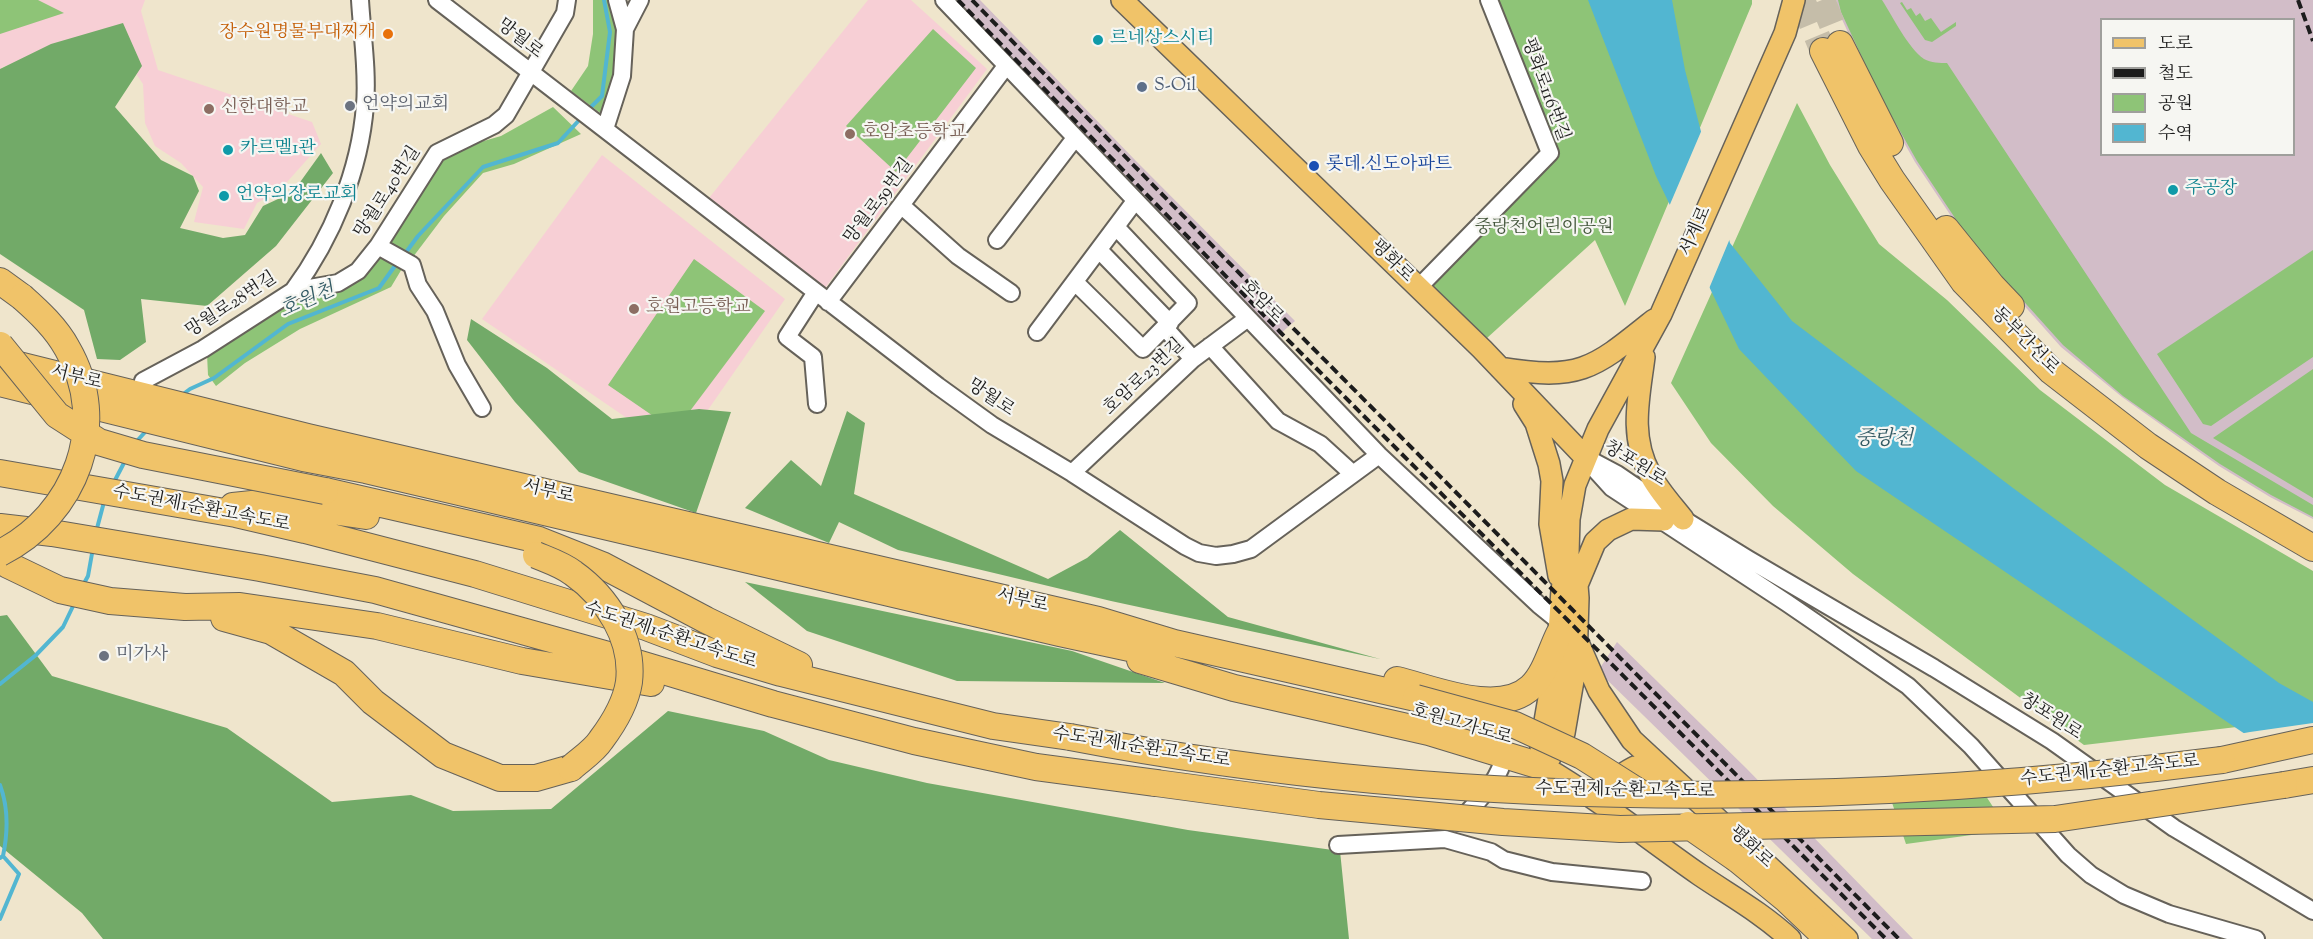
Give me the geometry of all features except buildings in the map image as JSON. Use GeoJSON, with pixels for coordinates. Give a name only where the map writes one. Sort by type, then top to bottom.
{"type":"FeatureCollection","features":[{"type":"Feature","properties":{"kind":"highway","name":"동부간선로"},"geometry":{"type":"LineString","coordinates":[[2313,531],[2244,491],[2164,440],[2115,404],[2056,353],[1992,286],[1935,215],[1832,47],[1871,146],[1892,180],[1965,282],[2011,330],[2051,371],[2148,446],[2217,492],[2313,548]]}},
{"type":"Feature","properties":{"kind":"highway"},"geometry":{"type":"LineString","coordinates":[[0,281],[22,297],[51,326],[74,360],[86,402],[87,433],[78,470],[59,503],[32,533],[2,559],[60,590],[110,601],[221,611],[271,631],[344,673],[373,702],[443,755],[500,778],[536,778],[571,768],[600,742],[620,709],[629,682],[627,654],[619,626],[605,602],[573,572],[536,555],[398,521],[271,502],[201,509]]}},
{"type":"Feature","properties":{"kind":"highway"},"geometry":{"type":"LineString","coordinates":[[0,345],[57,415],[99,442],[143,455],[325,491],[539,540],[602,564],[706,620],[859,694]]}},
{"type":"Feature","properties":{"kind":"highway","name":"서부로"},"geometry":{"type":"LineString","coordinates":[[0,360],[55,386]]}},
{"type":"Feature","properties":{"kind":"highway","name":"서부로"},"geometry":{"type":"LineString","coordinates":[[0,383],[55,386],[305,448],[1098,620]]}},
{"type":"Feature","properties":{"kind":"highway","name":"서부로"},"geometry":{"type":"LineString","coordinates":[[305,448],[366,470],[1060,633]]}},
{"type":"Feature","properties":{"kind":"highway","name":"수도권제1순환고속도로"},"geometry":{"type":"LineString","coordinates":[[0,472],[201,509],[236,513],[381,549],[475,574],[646,627],[717,654],[859,694],[993,726],[1196,759],[1469,788],[1582,793],[1785,794],[1923,789],[2069,778],[2313,747]]}},
{"type":"Feature","properties":{"kind":"highway","name":"수도권제1순환고속도로"},"geometry":{"type":"LineString","coordinates":[[0,527],[52,532],[375,590],[637,663],[773,704],[914,741],[1005,761],[1244,796],[1342,807],[1620,829],[2055,819],[2313,782]]}},
{"type":"Feature","properties":{"kind":"highway"},"geometry":{"type":"LineString","coordinates":[[221,611],[240,606],[378,626],[522,661],[773,704]]}},
{"type":"Feature","properties":{"kind":"highway"},"geometry":{"type":"LineString","coordinates":[[1098,620],[1174,629],[1258,644],[1481,701],[1503,700],[1531,688],[1565,642]]}},
{"type":"Feature","properties":{"kind":"highway","name":"호원고가도로"},"geometry":{"type":"LineString","coordinates":[[1098,620],[1174,643],[1415,705],[1547,754],[1654,816],[1787,900],[1828,939]]}},
{"type":"Feature","properties":{"kind":"highway"},"geometry":{"type":"LineString","coordinates":[[1060,633],[1126,657],[1234,688],[1429,732],[1544,767]]}},
{"type":"Feature","properties":{"kind":"highway","name":"호원고가도로"},"geometry":{"type":"LineString","coordinates":[[1060,633],[1415,705]]}},
{"type":"Feature","properties":{"kind":"highway"},"geometry":{"type":"LineString","coordinates":[[1464,743],[1475,740],[1482,734],[1486,711],[1481,701]]}},
{"type":"Feature","properties":{"kind":"highway"},"geometry":{"type":"LineString","coordinates":[[2222,760],[2313,740]]}},
{"type":"Feature","properties":{"kind":"highway","name":"호원고가도로"},"geometry":{"type":"LineString","coordinates":[[1733,865],[1809,939]]}},
{"type":"Feature","properties":{"kind":"main road","name":"평화로"},"geometry":{"type":"LineString","coordinates":[[1122,0],[1318,188],[1500,368],[1585,458],[1575,485],[1569,519],[1569,587],[1565,642],[1540,740],[1544,767]]}},
{"type":"Feature","properties":{"kind":"main road","name":"서계로"},"geometry":{"type":"LineString","coordinates":[[1585,458],[1598,429],[1661,314],[1785,33],[1794,0]]}},
{"type":"Feature","properties":{"kind":"main road"},"geometry":{"type":"LineString","coordinates":[[1500,368],[1545,374],[1570,372],[1595,365],[1661,314]]}},
{"type":"Feature","properties":{"kind":"main road"},"geometry":{"type":"LineString","coordinates":[[1569,587],[1595,542],[1608,530],[1630,519],[1673,520],[1638,446],[1635,422],[1648,341]]}},
{"type":"Feature","properties":{"kind":"main road"},"geometry":{"type":"LineString","coordinates":[[1500,368],[1535,422],[1549,464],[1552,481],[1550,524],[1569,587]]}},
{"type":"Feature","properties":{"kind":"main road","name":"평화로"},"geometry":{"type":"LineString","coordinates":[[1565,642],[1632,740],[1847,939]]}},
{"type":"Feature","properties":{"kind":"main road"},"geometry":{"type":"LineString","coordinates":[[1544,767],[1571,783],[1770,921],[1790,939]]}},
{"type":"Feature","properties":{"kind":"main road"},"geometry":{"type":"LineString","coordinates":[[1648,837],[1638,818],[1614,794],[1614,785],[1620,775],[1635,767],[1681,785]]}},
{"type":"Feature","properties":{"kind":"street","name":"망월로28번길"},"geometry":{"type":"LineString","coordinates":[[143,381],[203,349],[293,291],[304,276],[341,206],[361,142],[365,103],[360,0]]}},
{"type":"Feature","properties":{"kind":"street","name":"망월로"},"geometry":{"type":"LineString","coordinates":[[437,0],[548,88],[605,129],[992,425],[1199,553],[1216,556],[1251,549],[1379,455]]}},
{"type":"Feature","properties":{"kind":"street","name":"망월로40번길"},"geometry":{"type":"LineString","coordinates":[[293,291],[321,287],[349,277],[358,271],[378,246],[432,159],[446,148],[501,121],[565,13],[567,0]]}},
{"type":"Feature","properties":{"kind":"street"},"geometry":{"type":"LineString","coordinates":[[605,129],[622,76],[625,29],[617,0]]}},
{"type":"Feature","properties":{"kind":"street"},"geometry":{"type":"LineString","coordinates":[[625,29],[640,0]]}},
{"type":"Feature","properties":{"kind":"street","name":"호암로"},"geometry":{"type":"LineString","coordinates":[[944,0],[1379,455],[1539,605],[1565,642]]}},
{"type":"Feature","properties":{"kind":"street","name":"평화로116번길"},"geometry":{"type":"LineString","coordinates":[[1418,288],[1550,153],[1488,0]]}},
{"type":"Feature","properties":{"kind":"street","name":"망월로59번길"},"geometry":{"type":"LineString","coordinates":[[817,404],[813,357],[787,337],[902,206],[1006,66]]}},
{"type":"Feature","properties":{"kind":"street"},"geometry":{"type":"LineString","coordinates":[[998,240],[1075,138]]}},
{"type":"Feature","properties":{"kind":"street"},"geometry":{"type":"LineString","coordinates":[[1037,332],[1135,201]]}},
{"type":"Feature","properties":{"kind":"street"},"geometry":{"type":"LineString","coordinates":[[902,206],[958,256],[1011,293]]}},
{"type":"Feature","properties":{"kind":"street"},"geometry":{"type":"LineString","coordinates":[[1075,282],[1143,349],[1188,303],[1116,227]]}},
{"type":"Feature","properties":{"kind":"street"},"geometry":{"type":"LineString","coordinates":[[378,246],[412,265],[418,285],[435,311],[456,365],[482,408]]}},
{"type":"Feature","properties":{"kind":"street"},"geometry":{"type":"LineString","coordinates":[[1099,250],[1168,325],[1193,359]]}},
{"type":"Feature","properties":{"kind":"street","name":"호암로23번길"},"geometry":{"type":"LineString","coordinates":[[1072,473],[1193,359],[1248,318]]}},
{"type":"Feature","properties":{"kind":"street"},"geometry":{"type":"LineString","coordinates":[[1210,346],[1278,421],[1320,444],[1353,474]]}},
{"type":"Feature","properties":{"kind":"street","name":"창포원로"},"geometry":{"type":"LineString","coordinates":[[1585,458],[1617,474],[1673,520],[1908,686],[1971,746],[2068,855],[2091,875],[2124,895],[2169,914],[2256,939]]}},
{"type":"Feature","properties":{"kind":"street","name":"창포원로"},"geometry":{"type":"LineString","coordinates":[[1673,520],[1934,668],[2052,741],[2174,828],[2313,910]]}},
{"type":"Feature","properties":{"kind":"street"},"geometry":{"type":"LineString","coordinates":[[1445,839],[1497,777],[1504,755]]}},
{"type":"Feature","properties":{"kind":"street"},"geometry":{"type":"LineString","coordinates":[[1338,845],[1445,839],[1491,852],[1504,860],[1552,872],[1642,881]]}},
{"type":"Feature","properties":{"kind":"shaded area","name":"신한대학교"},"geometry":{"type":"Polygon","coordinates":[[[0,0],[145,0],[141,11],[158,70],[312,122],[321,144],[279,191],[257,203],[244,229],[194,222],[203,187],[181,163],[155,146],[145,123],[143,84],[111,36],[2,67],[0,85],[0,0]]]}},
{"type":"Feature","properties":{"kind":"shaded area","name":"호암초등학교"},"geometry":{"type":"Polygon","coordinates":[[[868,0],[911,0],[987,69],[825,288],[709,198],[868,0]]]}},
{"type":"Feature","properties":{"kind":"shaded area"},"geometry":{"type":"Polygon","coordinates":[[[951,0],[980,0],[1295,321],[1273,340],[951,0]]]}},
{"type":"Feature","properties":{"kind":"shaded area"},"geometry":{"type":"Polygon","coordinates":[[[1836,0],[2313,0],[2313,519],[2270,497],[2219,466],[2122,397],[2061,347],[1971,246],[1915,162],[1877,95],[1839,13],[1836,0]]]}},
{"type":"Feature","properties":{"kind":"shaded area","name":"호원고등학교"},"geometry":{"type":"Polygon","coordinates":[[[602,155],[785,299],[678,453],[482,319],[602,155]]]}},
{"type":"Feature","properties":{"kind":"shaded area"},"geometry":{"type":"Polygon","coordinates":[[[1617,642],[1746,768],[1913,939],[1872,939],[1598,671],[1617,642]]]}},
{"type":"Feature","properties":{"kind":"green space"},"geometry":{"type":"Polygon","coordinates":[[[0,0],[38,0],[64,13],[0,34],[0,0]]]}},
{"type":"Feature","properties":{"kind":"green space"},"geometry":{"type":"Polygon","coordinates":[[[593,0],[610,0],[618,38],[617,75],[603,115],[571,91],[588,66],[593,34],[593,0]]]}},
{"type":"Feature","properties":{"kind":"green space","name":"중랑천어린이공원"},"geometry":{"type":"Polygon","coordinates":[[[1496,0],[1752,0],[1752,4],[1625,306],[1595,240],[1487,338],[1431,284],[1557,156],[1496,0]]]}},
{"type":"Feature","properties":{"kind":"green space"},"geometry":{"type":"Polygon","coordinates":[[[1838,0],[1882,0],[1918,54],[1936,63],[1947,63],[2191,433],[2313,505],[2313,517],[2220,464],[2123,396],[2063,345],[1973,245],[1917,161],[1879,94],[1841,12],[1838,0]]]}},
{"type":"Feature","properties":{"kind":"green space"},"geometry":{"type":"Polygon","coordinates":[[[1902,2],[1907,10],[1911,8],[1916,16],[1920,13],[1925,21],[1931,18],[1941,32],[1956,22],[1956,26],[1932,42],[1925,40],[1900,3],[1902,2]]]}},
{"type":"Feature","properties":{"kind":"green space"},"geometry":{"type":"Polygon","coordinates":[[[123,23],[142,66],[115,107],[161,160],[193,176],[199,191],[180,228],[223,238],[245,235],[263,206],[293,192],[321,153],[333,173],[276,246],[207,306],[141,299],[146,342],[120,360],[97,359],[84,310],[0,254],[0,69],[51,44],[123,23]]]}},
{"type":"Feature","properties":{"kind":"green space"},"geometry":{"type":"Polygon","coordinates":[[[933,29],[976,68],[896,172],[846,126],[933,29]]]}},
{"type":"Feature","properties":{"kind":"green space"},"geometry":{"type":"Polygon","coordinates":[[[1797,103],[1830,165],[1879,244],[1947,300],[2040,390],[2165,485],[2313,571],[2313,718],[2084,745],[1853,574],[1773,506],[1711,443],[1671,383],[1797,103]]]}},
{"type":"Feature","properties":{"kind":"green space"},"geometry":{"type":"Polygon","coordinates":[[[553,107],[581,134],[514,164],[483,173],[444,216],[413,257],[389,242],[441,162],[470,145],[501,136],[553,107]]]}},
{"type":"Feature","properties":{"kind":"green space"},"geometry":{"type":"Polygon","coordinates":[[[2313,250],[2313,357],[2211,426],[2203,424],[2157,354],[2313,250]]]}},
{"type":"Feature","properties":{"kind":"green space"},"geometry":{"type":"Polygon","coordinates":[[[382,256],[403,267],[391,287],[300,329],[245,363],[216,386],[208,375],[207,354],[270,314],[364,276],[382,256]]]}},
{"type":"Feature","properties":{"kind":"green space"},"geometry":{"type":"Polygon","coordinates":[[[694,259],[765,311],[675,431],[608,385],[694,259]]]}},
{"type":"Feature","properties":{"kind":"green space"},"geometry":{"type":"Polygon","coordinates":[[[471,319],[547,368],[612,419],[699,409],[731,412],[696,513],[579,472],[515,402],[467,340],[471,319]]]}},
{"type":"Feature","properties":{"kind":"green space"},"geometry":{"type":"Polygon","coordinates":[[[2313,369],[2313,498],[2213,438],[2313,369]]]}},
{"type":"Feature","properties":{"kind":"green space"},"geometry":{"type":"Polygon","coordinates":[[[847,411],[865,423],[854,494],[1048,579],[1087,558],[1120,530],[1228,617],[1380,659],[1111,601],[898,550],[839,522],[829,543],[745,508],[791,460],[821,486],[847,411]]]}},
{"type":"Feature","properties":{"kind":"green space"},"geometry":{"type":"Polygon","coordinates":[[[745,582],[1072,651],[1165,683],[957,681],[807,631],[745,582]]]}},
{"type":"Feature","properties":{"kind":"green space"},"geometry":{"type":"Polygon","coordinates":[[[7,615],[52,676],[227,728],[332,802],[411,795],[453,811],[551,809],[668,711],[764,731],[829,760],[927,783],[1188,830],[1340,851],[1349,939],[103,939],[82,913],[0,846],[0,616],[7,615]]]}},
{"type":"Feature","properties":{"kind":"green space"},"geometry":{"type":"Polygon","coordinates":[[[1971,773],[2008,830],[1906,844],[1885,782],[1971,773]]]}},
{"type":"Feature","properties":{"kind":"water","name":"중랑천"},"geometry":{"type":"Polygon","coordinates":[[[1588,0],[1672,0],[1685,70],[1730,243],[1792,321],[2013,488],[2279,683],[2313,702],[2313,780],[1856,471],[1739,349],[1656,176],[1588,0]]]}},
{"type":"Feature","properties":{"kind":"pier"},"geometry":{"type":"Polygon","coordinates":[[[1703,127],[1731,236],[1708,291],[1668,209],[1703,127]]]}},
{"type":"Feature","properties":{"kind":"pier"},"geometry":{"type":"Polygon","coordinates":[[[2313,723],[2313,783],[2239,734],[2250,732],[2313,723]]]}},
{"type":"Feature","properties":{"kind":"waterway","name":"호원천"},"geometry":{"type":"LineString","coordinates":[[587,111],[602,96],[610,32],[604,0]]}},
{"type":"Feature","properties":{"kind":"waterway","name":"호원천"},"geometry":{"type":"LineString","coordinates":[[404,255],[418,236],[483,167],[558,143],[582,117]]}},
{"type":"Feature","properties":{"kind":"waterway","name":"호원천"},"geometry":{"type":"LineString","coordinates":[[182,395],[214,378],[288,324],[379,288],[397,263]]}},
{"type":"Feature","properties":{"kind":"waterway","name":"호원천"},"geometry":{"type":"LineString","coordinates":[[136,442],[147,430]]}},
{"type":"Feature","properties":{"kind":"waterway","name":"호원천"},"geometry":{"type":"LineString","coordinates":[[113,484],[126,459]]}},
{"type":"Feature","properties":{"kind":"waterway","name":"호원천"},"geometry":{"type":"LineString","coordinates":[[96,532],[104,502]]}},
{"type":"Feature","properties":{"kind":"waterway","name":"호원천"},"geometry":{"type":"LineString","coordinates":[[82,587],[88,576],[93,548]]}},
{"type":"Feature","properties":{"kind":"waterway","name":"호원천"},"geometry":{"type":"LineString","coordinates":[[0,684],[36,655],[63,627],[75,602]]}},
{"type":"Feature","properties":{"kind":"waterway","name":"호원천"},"geometry":{"type":"LineString","coordinates":[[0,785],[7,820],[5,847],[3,856],[0,858]]}},
{"type":"Feature","properties":{"kind":"waterway"},"geometry":{"type":"LineString","coordinates":[[0,919],[19,874],[3,856]]}},
{"type":"Feature","properties":{"kind":"tunnel"},"geometry":{"type":"LineString","coordinates":[[1802,0],[1823,51]]}},
{"type":"Feature","properties":{"kind":"tunnel"},"geometry":{"type":"LineString","coordinates":[[1822,0],[1840,44]]}},
{"type":"Feature","properties":{"kind":"railway"},"geometry":{"type":"LineString","coordinates":[[958,0],[1282,334],[1886,939]]}},
{"type":"Feature","properties":{"kind":"railway"},"geometry":{"type":"LineString","coordinates":[[972,0],[1289,324],[1899,939]]}},
{"type":"Feature","properties":{"kind":"railway"},"geometry":{"type":"LineString","coordinates":[[2298,0],[2313,41]]}},
{"type":"Feature","properties":{"kind":"place","name":"장수원명물부대찌개"},"geometry":{"type":"Point","coordinates":[388,34]}},
{"type":"Feature","properties":{"kind":"place","name":"르네상스시티"},"geometry":{"type":"Point","coordinates":[1098,40]}},
{"type":"Feature","properties":{"kind":"place","name":"S-Oil"},"geometry":{"type":"Point","coordinates":[1142,87]}},
{"type":"Feature","properties":{"kind":"place","name":"언약의교회"},"geometry":{"type":"Point","coordinates":[350,106]}},
{"type":"Feature","properties":{"kind":"place","name":"신한대학교"},"geometry":{"type":"Point","coordinates":[209,109]}},
{"type":"Feature","properties":{"kind":"place","name":"호암초등학교"},"geometry":{"type":"Point","coordinates":[850,134]}},
{"type":"Feature","properties":{"kind":"place","name":"카르멜1관"},"geometry":{"type":"Point","coordinates":[228,150]}},
{"type":"Feature","properties":{"kind":"place","name":"롯데.신도아파트"},"geometry":{"type":"Point","coordinates":[1314,166]}},
{"type":"Feature","properties":{"kind":"place","name":"주공장"},"geometry":{"type":"Point","coordinates":[2173,190]}},
{"type":"Feature","properties":{"kind":"place","name":"언약의장로교회"},"geometry":{"type":"Point","coordinates":[224,196]}},
{"type":"Feature","properties":{"kind":"place","name":"호원고등학교"},"geometry":{"type":"Point","coordinates":[634,309]}},
{"type":"Feature","properties":{"kind":"place","name":"미가사"},"geometry":{"type":"Point","coordinates":[104,656]}}]}
